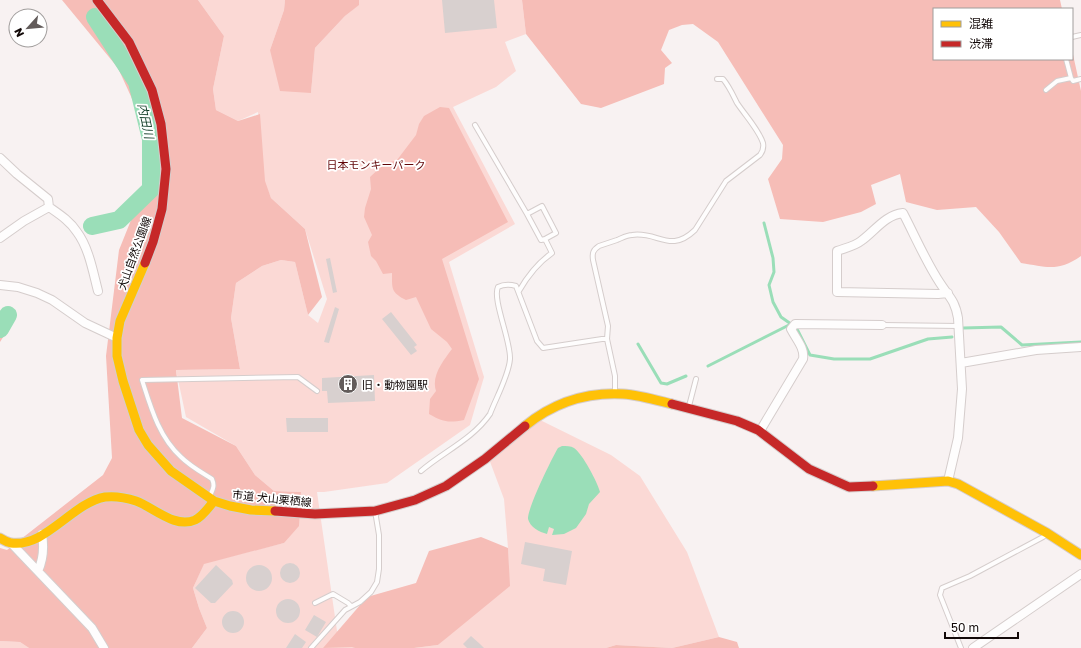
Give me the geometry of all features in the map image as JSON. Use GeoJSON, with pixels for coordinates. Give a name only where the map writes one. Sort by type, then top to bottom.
{"type":"FeatureCollection","features":[{"type":"Feature","properties":{"kind":"street","name":"犬山自然公園線"},"geometry":{"type":"LineString","coordinates":[[97,0],[129,42],[152,90],[161,124],[166,169],[162,209],[153,242],[120,321],[116,338]]}},
{"type":"Feature","properties":{"kind":"street"},"geometry":{"type":"LineString","coordinates":[[0,158],[48,199],[50,206],[68,221],[78,232],[86,250],[98,291]]}},
{"type":"Feature","properties":{"kind":"street"},"geometry":{"type":"LineString","coordinates":[[0,238],[24,221],[50,206]]}},
{"type":"Feature","properties":{"kind":"street"},"geometry":{"type":"LineString","coordinates":[[948,294],[838,292],[838,251],[860,242],[895,214],[903,213],[940,283],[952,299],[957,310],[962,389],[958,438],[948,481],[958,484],[1047,533],[1081,555]]}},
{"type":"Feature","properties":{"kind":"street"},"geometry":{"type":"LineString","coordinates":[[0,284],[18,287],[37,293],[52,300],[85,323],[116,338]]}},
{"type":"Feature","properties":{"kind":"street"},"geometry":{"type":"LineString","coordinates":[[760,431],[803,359],[804,353],[791,329],[795,324],[882,325]]}},
{"type":"Feature","properties":{"kind":"street","name":"市道 犬山栗栖線"},"geometry":{"type":"LineString","coordinates":[[116,338],[117,356],[123,380],[139,430],[148,445],[171,471],[211,499],[230,506],[251,510],[315,514],[375,511],[415,500],[446,486],[485,459],[538,416],[553,408],[585,396],[598,394],[624,394],[737,421],[760,431],[809,469],[849,486],[948,481]]}},
{"type":"Feature","properties":{"kind":"street"},"geometry":{"type":"LineString","coordinates":[[961,363],[1036,350],[1081,347]]}},
{"type":"Feature","properties":{"kind":"street"},"geometry":{"type":"LineString","coordinates":[[11,543],[20,543],[32,540],[87,504],[104,497],[118,497],[135,501],[175,521],[187,523],[196,520],[206,512],[211,499]]}},
{"type":"Feature","properties":{"kind":"street"},"geometry":{"type":"LineString","coordinates":[[38,571],[43,549],[42,534]]}},
{"type":"Feature","properties":{"kind":"street"},"geometry":{"type":"LineString","coordinates":[[0,538],[11,543],[92,628],[104,648]]}},
{"type":"Feature","properties":{"kind":"street"},"geometry":{"type":"LineString","coordinates":[[972,648],[1081,574]]}},
{"type":"Feature","properties":{"kind":"lane"},"geometry":{"type":"LineString","coordinates":[[1066,60],[1073,81],[1081,80]]}},
{"type":"Feature","properties":{"kind":"lane"},"geometry":{"type":"LineString","coordinates":[[1046,90],[1057,81],[1071,78]]}},
{"type":"Feature","properties":{"kind":"lane"},"geometry":{"type":"LineString","coordinates":[[615,394],[615,376],[607,339],[608,326],[592,253],[595,248],[632,235],[640,234],[670,241],[676,241],[689,236],[695,230],[726,181],[760,155],[763,150],[763,144],[759,136],[737,104],[726,83],[723,79],[717,79]]}},
{"type":"Feature","properties":{"kind":"lane"},"geometry":{"type":"LineString","coordinates":[[475,125],[528,214],[541,240],[556,233],[542,206],[528,214]]}},
{"type":"Feature","properties":{"kind":"lane"},"geometry":{"type":"LineString","coordinates":[[519,291],[528,277],[545,258],[552,253],[545,239]]}},
{"type":"Feature","properties":{"kind":"lane"},"geometry":{"type":"LineString","coordinates":[[421,471],[461,442],[490,414],[508,371],[510,359],[496,291],[498,287],[503,284],[516,286],[537,341],[543,348],[607,339]]}},
{"type":"Feature","properties":{"kind":"lane"},"geometry":{"type":"LineString","coordinates":[[882,325],[958,326]]}},
{"type":"Feature","properties":{"kind":"lane"},"geometry":{"type":"LineString","coordinates":[[211,499],[214,489],[212,479],[181,457],[170,446],[156,421],[142,380],[298,376],[317,391]]}},
{"type":"Feature","properties":{"kind":"lane"},"geometry":{"type":"LineString","coordinates":[[689,409],[696,380]]}},
{"type":"Feature","properties":{"kind":"lane"},"geometry":{"type":"LineString","coordinates":[[312,648],[345,610],[360,602],[372,592],[377,582],[379,569],[379,535],[375,511]]}},
{"type":"Feature","properties":{"kind":"lane"},"geometry":{"type":"LineString","coordinates":[[961,648],[940,595],[942,588],[984,569],[1043,537],[1047,533]]}},
{"type":"Feature","properties":{"kind":"lane"},"geometry":{"type":"LineString","coordinates":[[315,603],[333,594],[351,606]]}},
{"type":"Feature","properties":{"kind":"green space","name":"日本モンキーパーク"},"geometry":{"type":"Polygon","coordinates":[[[198,0],[285,0],[284,10],[270,50],[311,93],[315,48],[345,16],[358,5],[359,0],[522,0],[526,34],[505,42],[516,71],[496,87],[453,107],[515,224],[449,262],[484,377],[470,425],[387,483],[317,492],[337,631],[355,648],[192,648],[207,628],[193,588],[204,563],[284,543],[301,492],[274,491],[255,475],[236,446],[186,417],[176,370],[240,369],[231,318],[236,283],[262,266],[281,260],[295,262],[308,315],[318,323],[327,299],[305,229],[271,198],[264,181],[258,112],[238,121],[216,110],[213,89],[224,36],[198,0]]]}},
{"type":"Feature","properties":{"kind":"green space"},"geometry":{"type":"Polygon","coordinates":[[[540,420],[611,455],[640,476],[687,552],[719,637],[672,648],[616,645],[606,648],[414,648],[438,645],[509,582],[504,499],[489,459],[540,420]]]}},
{"type":"Feature","properties":{"kind":"green space"},"geometry":{"type":"Polygon","coordinates":[[[0,641],[20,642],[29,648],[0,648],[0,641]]]}},
{"type":"Feature","properties":{"kind":"shaded area"},"geometry":{"type":"Polygon","coordinates":[[[62,0],[198,0],[224,36],[213,89],[216,110],[238,121],[260,114],[265,181],[271,198],[305,229],[322,297],[308,315],[295,262],[281,260],[262,266],[236,283],[231,318],[240,369],[176,370],[182,418],[236,446],[255,475],[274,491],[301,492],[299,526],[284,543],[204,564],[193,588],[207,628],[192,648],[29,648],[20,642],[0,641],[0,548],[7,550],[103,475],[112,458],[106,356],[119,250],[150,173],[149,136],[118,68],[62,0]]]}},
{"type":"Feature","properties":{"kind":"shaded area"},"geometry":{"type":"Polygon","coordinates":[[[285,0],[359,0],[359,5],[345,16],[315,48],[311,93],[280,91],[270,50],[284,10],[285,0]]]}},
{"type":"Feature","properties":{"kind":"shaded area"},"geometry":{"type":"Polygon","coordinates":[[[522,0],[1060,0],[1062,8],[933,8],[933,60],[1073,60],[1073,55],[1081,91],[1081,256],[1066,264],[1052,267],[1021,263],[999,232],[976,207],[937,210],[906,202],[900,174],[871,185],[876,204],[861,212],[823,222],[780,219],[768,179],[782,159],[783,145],[718,42],[693,24],[682,25],[669,30],[661,50],[672,63],[665,68],[664,84],[601,108],[581,104],[526,34],[522,0]]]}},
{"type":"Feature","properties":{"kind":"shaded area"},"geometry":{"type":"Polygon","coordinates":[[[440,107],[449,108],[508,222],[442,259],[479,379],[464,420],[454,421],[438,419],[429,414],[430,399],[436,391],[436,374],[452,349],[447,342],[431,329],[416,297],[406,300],[397,295],[393,290],[392,273],[383,274],[376,261],[371,256],[368,242],[372,235],[364,217],[365,208],[371,189],[370,177],[384,164],[397,160],[416,135],[419,124],[424,116],[440,107]]]}},
{"type":"Feature","properties":{"kind":"shaded area"},"geometry":{"type":"Polygon","coordinates":[[[0,322],[7,331],[0,342],[0,322]]]}},
{"type":"Feature","properties":{"kind":"shaded area"},"geometry":{"type":"Polygon","coordinates":[[[562,446],[574,448],[577,451],[589,468],[600,492],[589,504],[586,514],[576,528],[564,534],[552,535],[554,529],[549,527],[547,534],[544,533],[533,527],[528,519],[535,495],[558,448],[562,446]]]}},
{"type":"Feature","properties":{"kind":"shaded area"},"geometry":{"type":"Polygon","coordinates":[[[481,537],[508,548],[510,586],[438,645],[414,648],[323,648],[367,597],[416,583],[429,551],[481,537]]]}},
{"type":"Feature","properties":{"kind":"shaded area"},"geometry":{"type":"Polygon","coordinates":[[[719,637],[737,642],[739,648],[672,648],[719,637]]]}},
{"type":"Feature","properties":{"kind":"shaded area"},"geometry":{"type":"Polygon","coordinates":[[[616,645],[672,648],[606,648],[616,645]]]}},
{"type":"Feature","properties":{"kind":"building"},"geometry":{"type":"Polygon","coordinates":[[[442,0],[494,0],[497,28],[445,33],[442,0]]]}},
{"type":"Feature","properties":{"kind":"building"},"geometry":{"type":"Polygon","coordinates":[[[330,258],[337,292],[333,293],[326,259],[330,258]]]}},
{"type":"Feature","properties":{"kind":"building"},"geometry":{"type":"Polygon","coordinates":[[[335,307],[339,309],[329,343],[324,342],[335,307]]]}},
{"type":"Feature","properties":{"kind":"building"},"geometry":{"type":"Polygon","coordinates":[[[391,312],[417,345],[414,347],[417,351],[411,355],[382,319],[391,312]]]}},
{"type":"Feature","properties":{"kind":"building","name":"旧・動物園駅"},"geometry":{"type":"Polygon","coordinates":[[[374,375],[375,401],[328,403],[327,391],[322,391],[322,378],[374,375]]]}},
{"type":"Feature","properties":{"kind":"building"},"geometry":{"type":"Polygon","coordinates":[[[286,418],[328,418],[328,432],[287,432],[286,418]]]}},
{"type":"Feature","properties":{"kind":"building"},"geometry":{"type":"Polygon","coordinates":[[[525,542],[572,551],[566,585],[543,581],[545,569],[521,564],[525,542]]]}},
{"type":"Feature","properties":{"kind":"building"},"geometry":{"type":"Polygon","coordinates":[[[290,563],[297,566],[300,573],[297,580],[290,583],[283,580],[280,573],[283,566],[290,563]]]}},
{"type":"Feature","properties":{"kind":"building"},"geometry":{"type":"Polygon","coordinates":[[[216,565],[232,580],[233,584],[215,603],[211,603],[195,588],[216,565]]]}},
{"type":"Feature","properties":{"kind":"building"},"geometry":{"type":"Polygon","coordinates":[[[259,565],[268,569],[272,578],[268,587],[259,591],[250,587],[246,578],[250,569],[259,565]]]}},
{"type":"Feature","properties":{"kind":"building"},"geometry":{"type":"Polygon","coordinates":[[[288,599],[297,602],[300,611],[297,620],[288,623],[279,620],[276,611],[279,602],[288,599]]]}},
{"type":"Feature","properties":{"kind":"building"},"geometry":{"type":"Polygon","coordinates":[[[233,611],[241,614],[244,622],[241,630],[233,633],[225,630],[222,622],[225,614],[233,611]]]}},
{"type":"Feature","properties":{"kind":"building"},"geometry":{"type":"Polygon","coordinates":[[[314,615],[326,622],[317,637],[305,630],[314,615]]]}},
{"type":"Feature","properties":{"kind":"building"},"geometry":{"type":"Polygon","coordinates":[[[295,634],[306,642],[302,648],[286,648],[295,634]]]}},
{"type":"Feature","properties":{"kind":"building"},"geometry":{"type":"Polygon","coordinates":[[[471,636],[484,648],[467,648],[463,644],[471,636]]]}},
{"type":"Feature","properties":{"kind":"waterway","name":"内田川"},"geometry":{"type":"LineString","coordinates":[[92,226],[119,220],[151,189],[151,139],[137,82],[95,17]]}},
{"type":"Feature","properties":{"kind":"waterway"},"geometry":{"type":"LineString","coordinates":[[708,366],[791,324],[781,317],[773,302],[769,285],[774,272],[773,258],[764,223]]}},
{"type":"Feature","properties":{"kind":"waterway","name":"内田川"},"geometry":{"type":"LineString","coordinates":[[0,329],[8,315]]}},
{"type":"Feature","properties":{"kind":"waterway"},"geometry":{"type":"LineString","coordinates":[[963,328],[1001,327],[1022,345],[1081,342]]}},
{"type":"Feature","properties":{"kind":"waterway"},"geometry":{"type":"LineString","coordinates":[[797,329],[810,355],[834,359],[870,359],[928,339],[952,337]]}},
{"type":"Feature","properties":{"kind":"waterway"},"geometry":{"type":"LineString","coordinates":[[638,344],[661,383],[667,384],[686,376]]}},
{"type":"Feature","properties":{"kind":"traffic: slow"},"geometry":{"type":"LineString","coordinates":[[145,263],[120,321],[117,338],[117,356],[123,381],[139,430],[148,445],[171,471],[214,501],[251,510],[275,511]]}},
{"type":"Feature","properties":{"kind":"traffic: slow"},"geometry":{"type":"LineString","coordinates":[[525,426],[547,411],[559,405],[584,397],[596,395],[623,394],[672,404]]}},
{"type":"Feature","properties":{"kind":"traffic: slow"},"geometry":{"type":"LineString","coordinates":[[873,486],[948,481],[958,484],[1047,533],[1081,555]]}},
{"type":"Feature","properties":{"kind":"traffic: slow"},"geometry":{"type":"LineString","coordinates":[[0,538],[11,543],[23,543],[35,539],[81,507],[105,497],[117,497],[132,500],[143,504],[172,520],[180,522],[195,520],[205,512],[214,501]]}},
{"type":"Feature","properties":{"kind":"traffic: jam"},"geometry":{"type":"LineString","coordinates":[[97,0],[129,42],[152,90],[161,124],[166,169],[162,209],[153,242],[145,263]]}},
{"type":"Feature","properties":{"kind":"traffic: jam"},"geometry":{"type":"LineString","coordinates":[[672,404],[737,421],[758,430],[809,469],[849,487],[873,486]]}},
{"type":"Feature","properties":{"kind":"traffic: jam"},"geometry":{"type":"LineString","coordinates":[[275,511],[315,514],[375,511],[415,500],[446,486],[485,459],[525,426]]}},
{"type":"Feature","properties":{"kind":"place","name":"旧・動物園駅"},"geometry":{"type":"Point","coordinates":[348,384]}}]}
